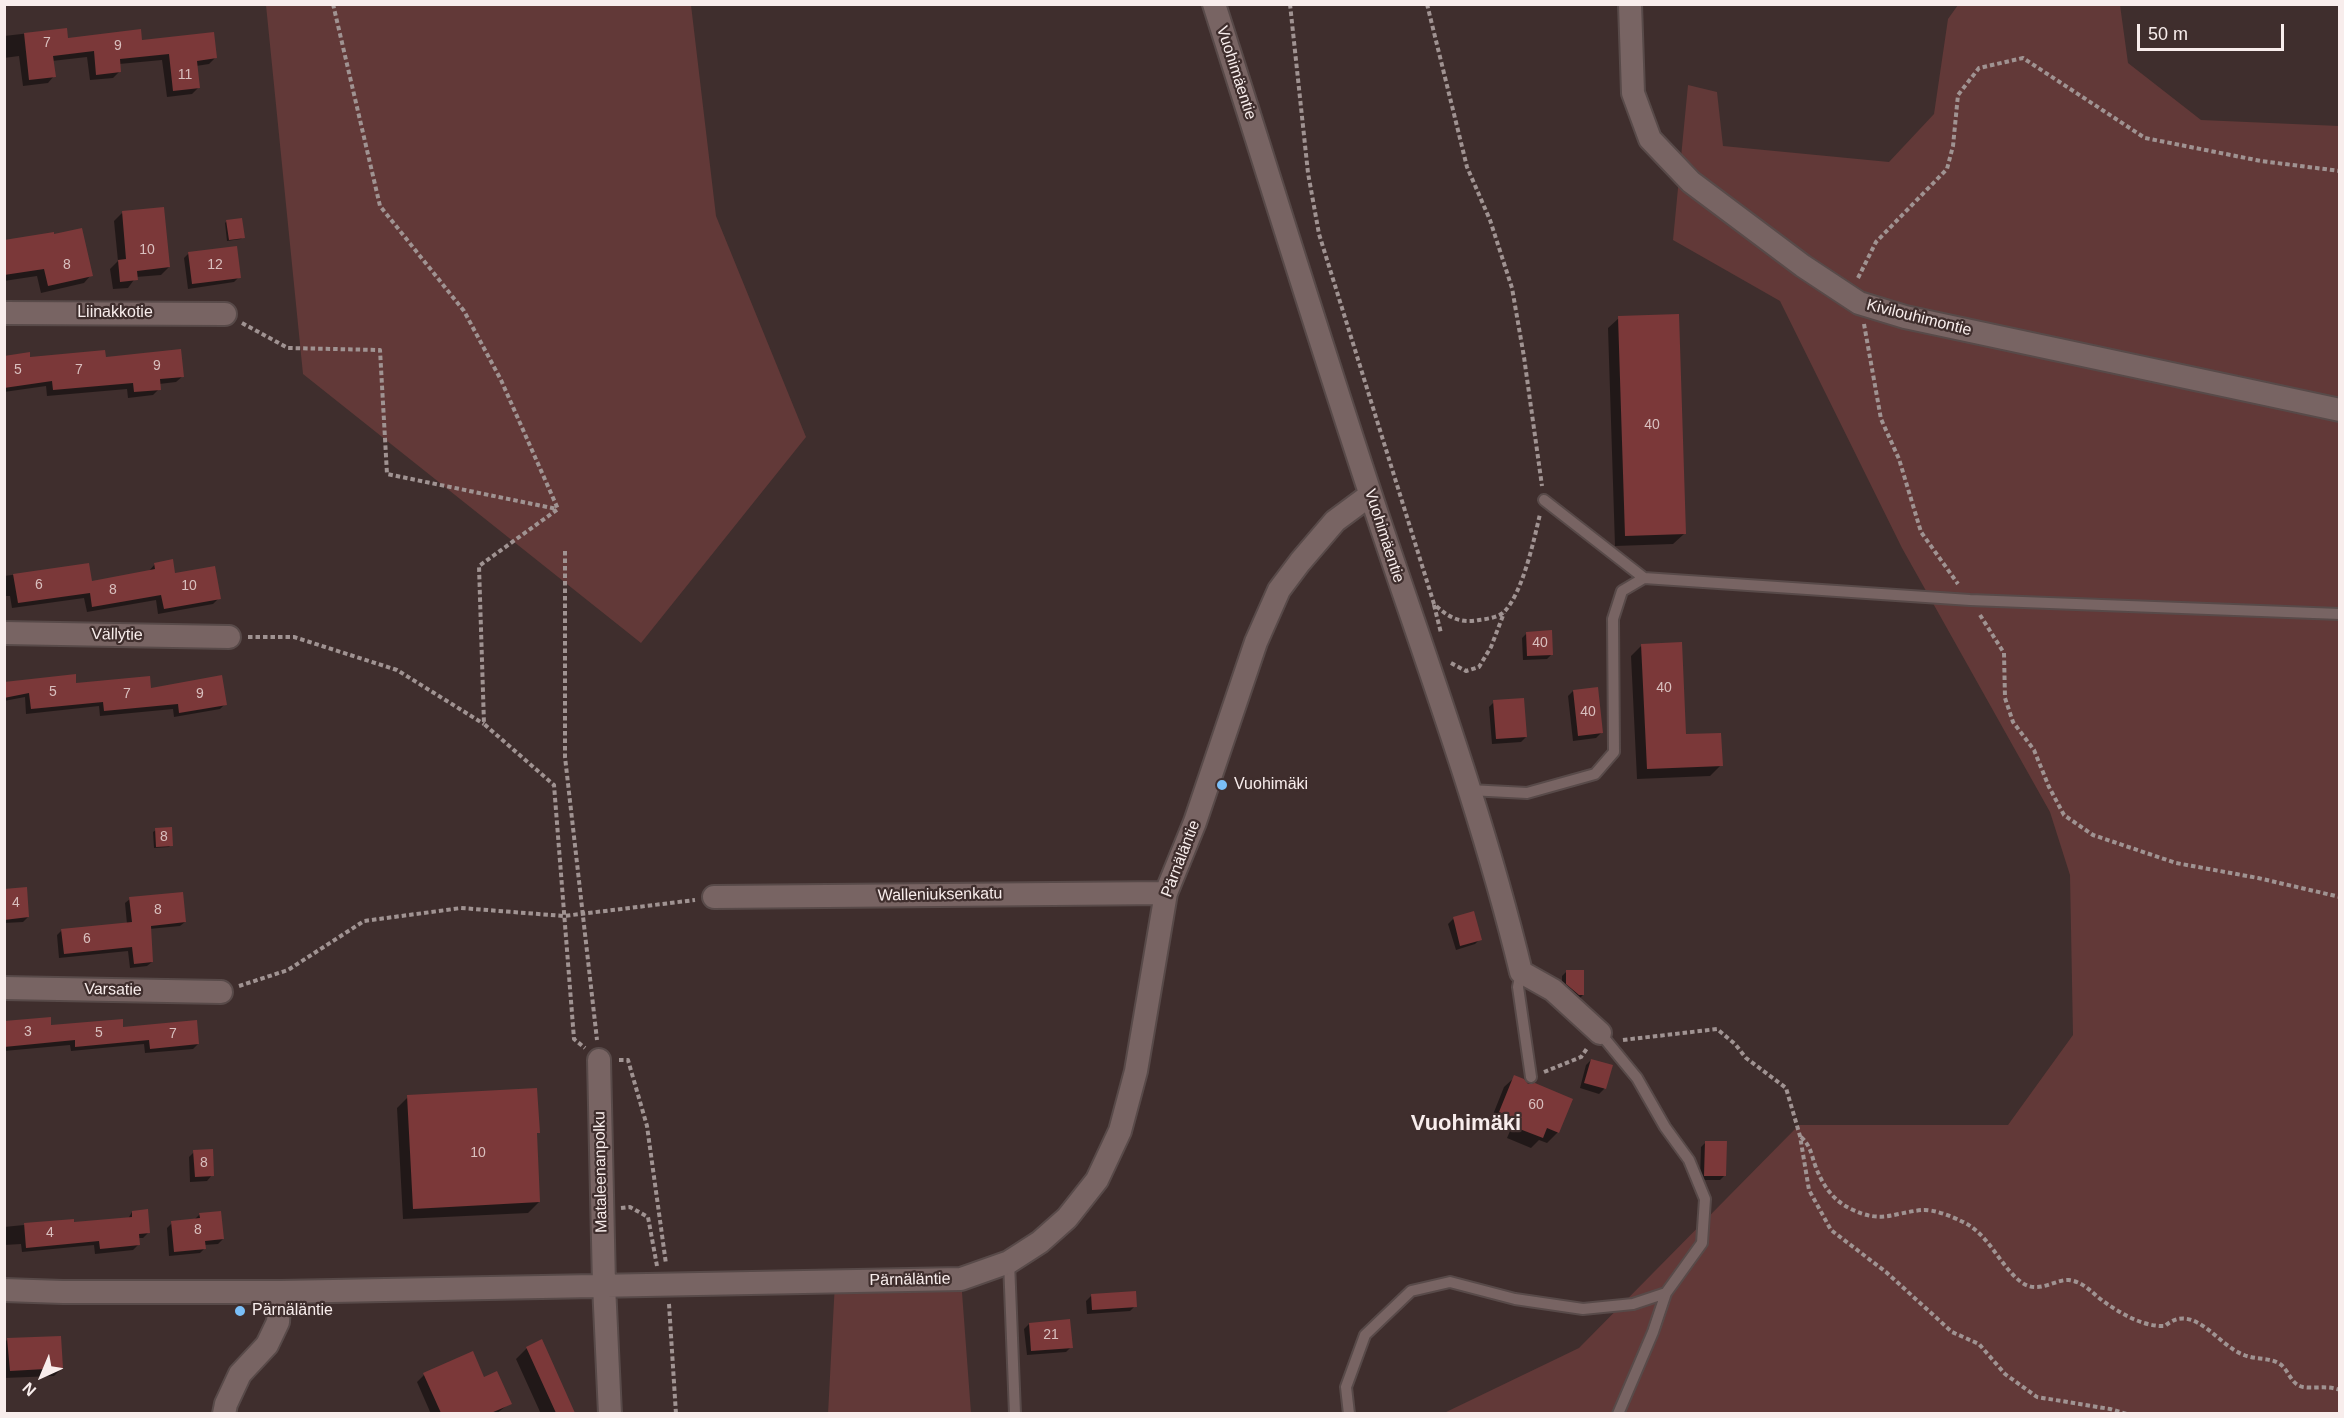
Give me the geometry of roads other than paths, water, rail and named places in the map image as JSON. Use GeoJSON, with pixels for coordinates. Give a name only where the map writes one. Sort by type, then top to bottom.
{"type":"FeatureCollection","features":[{"type":"Feature","properties":{"kind":"street","name":"Vuohimäentie"},"geometry":{"type":"LineString","coordinates":[[1214,4],[1370,495],[1468,789],[1508,920],[1521,972]]}},
{"type":"Feature","properties":{"kind":"street","name":"Kivilouhimontie"},"geometry":{"type":"LineString","coordinates":[[1630,4],[1633,93],[1650,139],[1691,182],[1803,266],[1859,303],[1905,317],[2340,410]]}},
{"type":"Feature","properties":{"kind":"street","name":"Liinakkotie"},"geometry":{"type":"LineString","coordinates":[[4,313],[225,314]]}},
{"type":"Feature","properties":{"kind":"street","name":"Pärnäläntie"},"geometry":{"type":"LineString","coordinates":[[4,1290],[280,1292],[961,1279],[1009,1262],[1040,1242],[1067,1218],[1097,1180],[1120,1131],[1136,1071],[1166,892],[1196,822],[1256,642],[1279,590],[1300,562],[1335,521],[1370,495]]}},
{"type":"Feature","properties":{"kind":"street","name":"Vällytie"},"geometry":{"type":"LineString","coordinates":[[4,633],[230,637]]}},
{"type":"Feature","properties":{"kind":"street","name":"Walleniuksenkatu"},"geometry":{"type":"LineString","coordinates":[[714,897],[1166,892]]}},
{"type":"Feature","properties":{"kind":"street"},"geometry":{"type":"LineString","coordinates":[[1521,972],[1553,990],[1604,1037]]}},
{"type":"Feature","properties":{"kind":"street","name":"Varsatie"},"geometry":{"type":"LineString","coordinates":[[4,988],[221,992]]}},
{"type":"Feature","properties":{"kind":"street","name":"Mataleenanpolku"},"geometry":{"type":"LineString","coordinates":[[599,1060],[604,1285],[610,1413]]}},
{"type":"Feature","properties":{"kind":"street"},"geometry":{"type":"LineString","coordinates":[[225,1413],[226,1404],[240,1374],[267,1345],[278,1322],[280,1292]]}},
{"type":"Feature","properties":{"kind":"lane"},"geometry":{"type":"LineString","coordinates":[[1544,500],[1644,578],[1970,600],[2340,614]]}},
{"type":"Feature","properties":{"kind":"lane"},"geometry":{"type":"LineString","coordinates":[[1468,789],[1527,793],[1595,774],[1614,752],[1613,619],[1622,591],[1644,578]]}},
{"type":"Feature","properties":{"kind":"lane"},"geometry":{"type":"LineString","coordinates":[[1521,972],[1518,987],[1531,1077]]}},
{"type":"Feature","properties":{"kind":"lane"},"geometry":{"type":"LineString","coordinates":[[1604,1037],[1637,1078],[1665,1127],[1689,1160],[1705,1199],[1702,1243],[1666,1293],[1653,1332],[1618,1413]]}},
{"type":"Feature","properties":{"kind":"lane"},"geometry":{"type":"LineString","coordinates":[[1009,1262],[1015,1413]]}},
{"type":"Feature","properties":{"kind":"lane"},"geometry":{"type":"LineString","coordinates":[[1348,1413],[1346,1387],[1365,1335],[1411,1291],[1450,1282],[1515,1299],[1583,1309],[1633,1304],[1666,1293]]}},
{"type":"Feature","properties":{"kind":"place","name":"Vuohimäki"},"geometry":{"type":"Point","coordinates":[1222,785]}},
{"type":"Feature","properties":{"kind":"place","name":"Pärnäläntie"},"geometry":{"type":"Point","coordinates":[240,1311]}},
{"type":"Feature","properties":{"kind":"district","name":"Vuohimäki"},"geometry":{"type":"Point","coordinates":[1466,1124]}}]}
